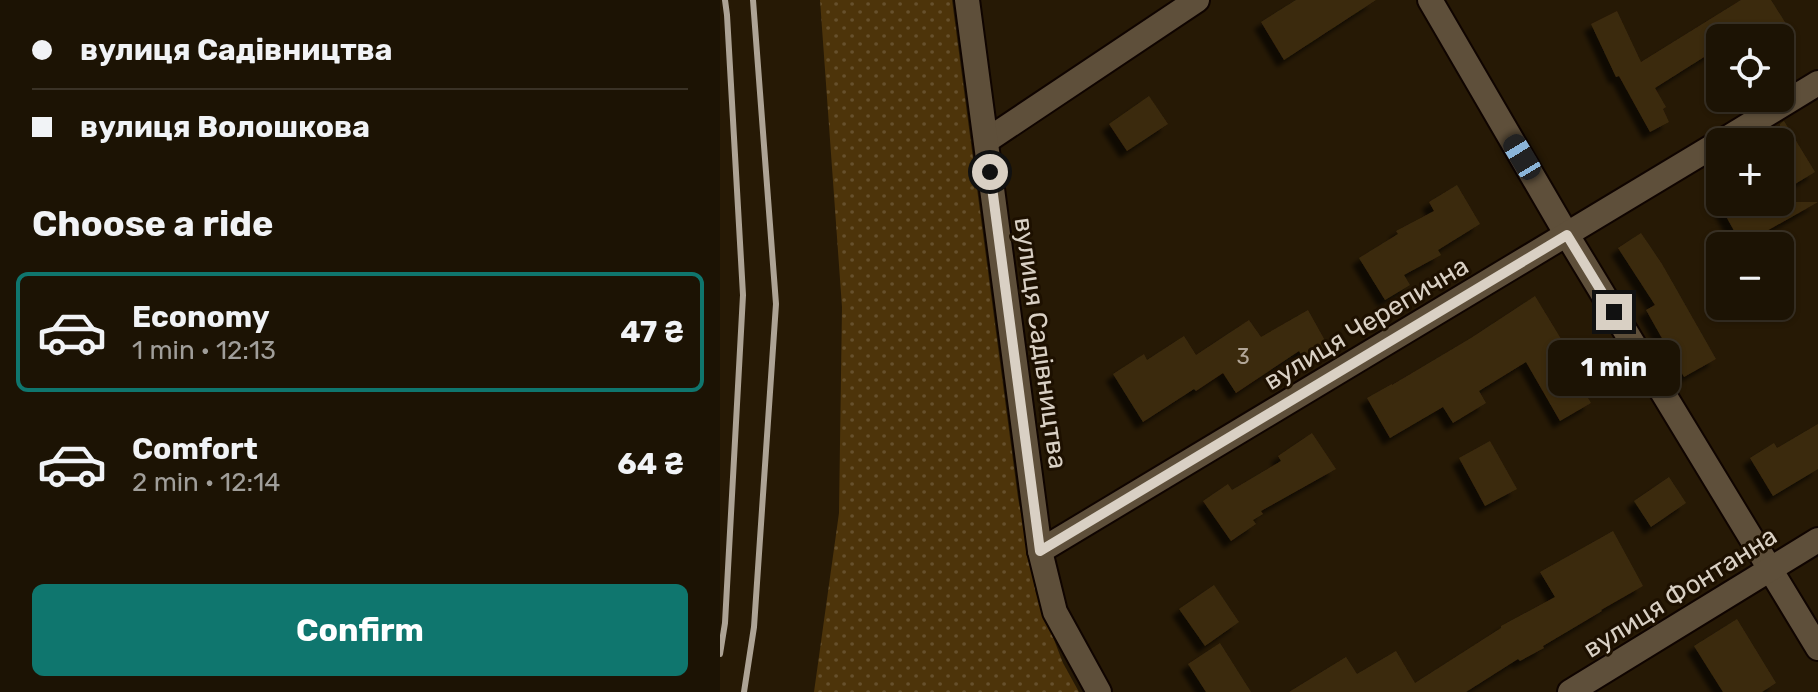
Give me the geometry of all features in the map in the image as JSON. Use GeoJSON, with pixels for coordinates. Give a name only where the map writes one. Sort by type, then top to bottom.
{"type":"FeatureCollection","features":[{"type":"Feature","properties":{"kind":"street","name":"вулиця Садівництва"},"geometry":{"type":"LineString","coordinates":[[967,0],[1040,551],[1055,612],[1099,692]]}},
{"type":"Feature","properties":{"kind":"street"},"geometry":{"type":"LineString","coordinates":[[986,141],[1197,0]]}},
{"type":"Feature","properties":{"kind":"street"},"geometry":{"type":"LineString","coordinates":[[1430,0],[1567,235],[1818,648]]}},
{"type":"Feature","properties":{"kind":"street","name":"вулиця Черепична"},"geometry":{"type":"LineString","coordinates":[[1743,128],[1818,83]]}},
{"type":"Feature","properties":{"kind":"street","name":"вулиця Черепична"},"geometry":{"type":"LineString","coordinates":[[1040,551],[1706,151]]}},
{"type":"Feature","properties":{"kind":"street","name":"вулиця Фонтанна"},"geometry":{"type":"LineString","coordinates":[[1570,692],[1818,540]]}},
{"type":"Feature","properties":{"kind":"shaded area"},"geometry":{"type":"Polygon","coordinates":[[[820,0],[952,0],[1018,498],[1036,593],[1063,663],[1079,692],[814,692],[839,513],[842,307],[820,0]]]}},
{"type":"Feature","properties":{"kind":"building"},"geometry":{"type":"Polygon","coordinates":[[[1296,0],[1376,0],[1284,60],[1261,22],[1296,0]]]}},
{"type":"Feature","properties":{"kind":"building"},"geometry":{"type":"Polygon","coordinates":[[[1741,0],[1771,0],[1786,24],[1706,24],[1706,56],[1655,88],[1666,107],[1663,109],[1669,122],[1650,132],[1619,76],[1616,77],[1591,24],[1617,11],[1641,62],[1741,0]]]}},
{"type":"Feature","properties":{"kind":"building"},"geometry":{"type":"Polygon","coordinates":[[[1149,96],[1168,124],[1127,151],[1109,124],[1149,96]]]}},
{"type":"Feature","properties":{"kind":"building"},"geometry":{"type":"Polygon","coordinates":[[[1794,137],[1815,172],[1794,185],[1794,137]]]}},
{"type":"Feature","properties":{"kind":"building"},"geometry":{"type":"Polygon","coordinates":[[[1457,185],[1480,224],[1438,250],[1441,255],[1404,275],[1410,285],[1385,300],[1359,258],[1398,234],[1396,231],[1434,211],[1429,202],[1457,185]]]}},
{"type":"Feature","properties":{"kind":"building"},"geometry":{"type":"Polygon","coordinates":[[[1794,202],[1818,202],[1794,216],[1794,202]]]}},
{"type":"Feature","properties":{"kind":"building"},"geometry":{"type":"Polygon","coordinates":[[[1726,216],[1793,216],[1765,232],[1735,232],[1726,216]]]}},
{"type":"Feature","properties":{"kind":"building"},"geometry":{"type":"Polygon","coordinates":[[[1641,233],[1716,359],[1684,377],[1646,310],[1655,305],[1618,248],[1641,233]]]}},
{"type":"Feature","properties":{"kind":"building"},"geometry":{"type":"Polygon","coordinates":[[[1535,296],[1572,357],[1566,360],[1591,403],[1560,421],[1526,362],[1479,391],[1486,403],[1453,423],[1443,407],[1390,438],[1367,398],[1471,338],[1535,296]]]}},
{"type":"Feature","properties":{"kind":"building"},"geometry":{"type":"Polygon","coordinates":[[[1308,310],[1328,346],[1304,359],[1299,351],[1236,393],[1223,373],[1143,422],[1113,374],[1144,354],[1147,360],[1184,336],[1196,355],[1249,320],[1261,337],[1308,310]]]}},
{"type":"Feature","properties":{"kind":"building"},"geometry":{"type":"Polygon","coordinates":[[[1818,424],[1818,469],[1773,496],[1750,458],[1774,443],[1777,448],[1818,424]]]}},
{"type":"Feature","properties":{"kind":"building"},"geometry":{"type":"Polygon","coordinates":[[[1312,433],[1336,469],[1261,511],[1263,514],[1253,520],[1256,524],[1231,541],[1203,501],[1228,484],[1232,490],[1281,461],[1278,456],[1312,433]]]}},
{"type":"Feature","properties":{"kind":"building"},"geometry":{"type":"Polygon","coordinates":[[[1490,441],[1517,489],[1485,506],[1459,458],[1490,441]]]}},
{"type":"Feature","properties":{"kind":"building"},"geometry":{"type":"Polygon","coordinates":[[[1669,477],[1686,503],[1651,527],[1634,501],[1669,477]]]}},
{"type":"Feature","properties":{"kind":"building"},"geometry":{"type":"Polygon","coordinates":[[[1613,531],[1643,586],[1466,692],[1289,692],[1346,657],[1357,674],[1396,651],[1415,683],[1501,626],[1555,597],[1540,572],[1613,531]]]}},
{"type":"Feature","properties":{"kind":"building"},"geometry":{"type":"Polygon","coordinates":[[[1214,585],[1239,622],[1205,646],[1179,609],[1214,585]]]}},
{"type":"Feature","properties":{"kind":"building"},"geometry":{"type":"Polygon","coordinates":[[[1737,619],[1776,683],[1762,692],[1723,692],[1694,646],[1737,619]]]}},
{"type":"Feature","properties":{"kind":"building"},"geometry":{"type":"Polygon","coordinates":[[[1220,643],[1251,692],[1206,692],[1188,664],[1220,643]]]}},
{"type":"Feature","properties":{"kind":"railway"},"geometry":{"type":"LineString","coordinates":[[720,654],[725,623],[743,295],[725,0]]}},
{"type":"Feature","properties":{"kind":"railway"},"geometry":{"type":"LineString","coordinates":[[744,692],[754,627],[776,304],[753,0]]}},
{"type":"Feature","properties":{"kind":"route"},"geometry":{"type":"LineString","coordinates":[[990,172],[1040,551],[1567,235],[1614,312]]}}]}
